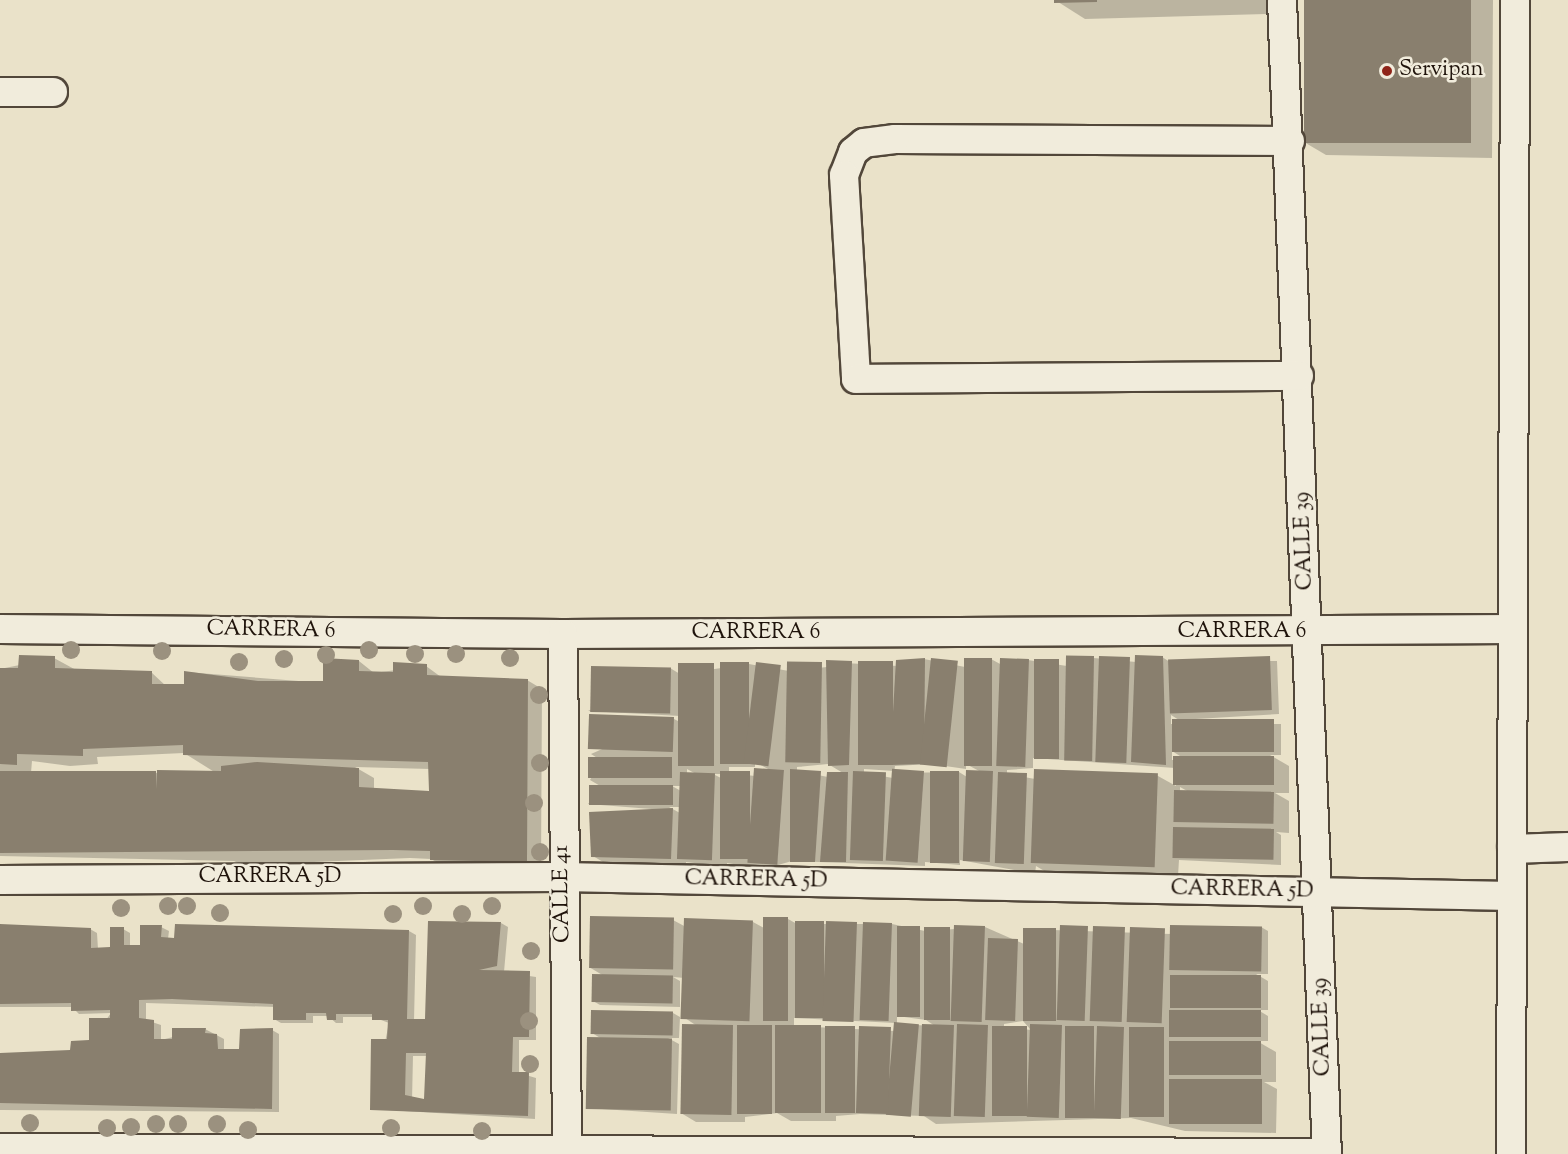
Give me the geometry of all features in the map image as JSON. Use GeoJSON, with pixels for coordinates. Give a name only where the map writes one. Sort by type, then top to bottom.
{"type":"FeatureCollection","features":[{"type":"Feature","properties":{"kind":"street","name":"CALLE 39"},"geometry":{"type":"LineString","coordinates":[[1282,0],[1290,141],[1327,1153]]}},
{"type":"Feature","properties":{"kind":"street"},"geometry":{"type":"LineString","coordinates":[[1511,1154],[1515,0]]}},
{"type":"Feature","properties":{"kind":"street"},"geometry":{"type":"LineString","coordinates":[[0,92],[53,93]]}},
{"type":"Feature","properties":{"kind":"street"},"geometry":{"type":"LineString","coordinates":[[1290,141],[895,139],[864,143],[853,152],[844,175],[856,379],[1299,376]]}},
{"type":"Feature","properties":{"kind":"street","name":"CARRERA 6"},"geometry":{"type":"LineString","coordinates":[[0,629],[563,634],[1308,632],[1513,629]]}},
{"type":"Feature","properties":{"kind":"street","name":"CALLE 41"},"geometry":{"type":"LineString","coordinates":[[563,634],[562,877],[566,1151]]}},
{"type":"Feature","properties":{"kind":"street"},"geometry":{"type":"LineString","coordinates":[[1512,849],[1568,847]]}},
{"type":"Feature","properties":{"kind":"street","name":"CARRERA 5D"},"geometry":{"type":"LineString","coordinates":[[0,880],[562,877],[1512,896]]}},
{"type":"Feature","properties":{"kind":"street"},"geometry":{"type":"LineString","coordinates":[[0,1148],[1327,1153]]}},
{"type":"Feature","properties":{"kind":"building"},"geometry":{"type":"Polygon","coordinates":[[[1054,0],[1097,0],[1097,2],[1054,3],[1054,0]]]}},
{"type":"Feature","properties":{"kind":"building","name":"Servipan"},"geometry":{"type":"Polygon","coordinates":[[[1304,0],[1471,0],[1471,143],[1304,143],[1304,0]]]}},
{"type":"Feature","properties":{"kind":"building"},"geometry":{"type":"Polygon","coordinates":[[[19,655],[55,656],[55,668],[152,671],[152,684],[184,684],[184,671],[258,681],[323,681],[323,658],[359,660],[359,671],[393,672],[393,662],[427,664],[427,675],[528,679],[527,862],[430,860],[430,851],[393,850],[0,853],[0,771],[156,771],[157,789],[157,770],[221,771],[221,766],[257,762],[359,768],[359,787],[429,791],[428,762],[183,755],[183,745],[83,749],[83,756],[17,754],[17,765],[0,764],[0,668],[18,668],[19,655]]]}},
{"type":"Feature","properties":{"kind":"building"},"geometry":{"type":"Polygon","coordinates":[[[1135,655],[1163,656],[1166,765],[1131,762],[1135,655]]]}},
{"type":"Feature","properties":{"kind":"building"},"geometry":{"type":"Polygon","coordinates":[[[1066,656],[1094,656],[1092,761],[1064,760],[1066,656]]]}},
{"type":"Feature","properties":{"kind":"building"},"geometry":{"type":"Polygon","coordinates":[[[1099,656],[1130,657],[1126,763],[1095,762],[1099,656]]]}},
{"type":"Feature","properties":{"kind":"building"},"geometry":{"type":"Polygon","coordinates":[[[1270,656],[1272,710],[1170,714],[1168,660],[1270,656]]]}},
{"type":"Feature","properties":{"kind":"building"},"geometry":{"type":"Polygon","coordinates":[[[925,658],[924,764],[890,765],[896,660],[925,658]]]}},
{"type":"Feature","properties":{"kind":"building"},"geometry":{"type":"Polygon","coordinates":[[[931,658],[958,661],[947,767],[920,764],[931,658]]]}},
{"type":"Feature","properties":{"kind":"building"},"geometry":{"type":"Polygon","coordinates":[[[964,658],[992,658],[992,766],[964,766],[964,658]]]}},
{"type":"Feature","properties":{"kind":"building"},"geometry":{"type":"Polygon","coordinates":[[[1000,658],[1029,659],[1025,767],[996,766],[1000,658]]]}},
{"type":"Feature","properties":{"kind":"building"},"geometry":{"type":"Polygon","coordinates":[[[1034,659],[1059,659],[1059,759],[1034,759],[1034,659]]]}},
{"type":"Feature","properties":{"kind":"building"},"geometry":{"type":"Polygon","coordinates":[[[826,660],[852,661],[849,765],[828,766],[826,660]]]}},
{"type":"Feature","properties":{"kind":"building"},"geometry":{"type":"Polygon","coordinates":[[[787,661],[822,662],[820,763],[785,762],[787,661]]]}},
{"type":"Feature","properties":{"kind":"building"},"geometry":{"type":"Polygon","coordinates":[[[858,661],[893,661],[893,765],[858,765],[858,661]]]}},
{"type":"Feature","properties":{"kind":"building"},"geometry":{"type":"Polygon","coordinates":[[[720,662],[749,662],[749,764],[720,764],[720,662]]]}},
{"type":"Feature","properties":{"kind":"building"},"geometry":{"type":"Polygon","coordinates":[[[756,662],[781,665],[768,766],[744,763],[756,662]]]}},
{"type":"Feature","properties":{"kind":"building"},"geometry":{"type":"Polygon","coordinates":[[[678,663],[714,663],[714,766],[678,766],[678,663]]]}},
{"type":"Feature","properties":{"kind":"building"},"geometry":{"type":"Polygon","coordinates":[[[591,666],[671,667],[670,713],[590,712],[591,666]]]}},
{"type":"Feature","properties":{"kind":"building"},"geometry":{"type":"Polygon","coordinates":[[[589,714],[674,717],[673,752],[588,749],[589,714]]]}},
{"type":"Feature","properties":{"kind":"building"},"geometry":{"type":"Polygon","coordinates":[[[1172,719],[1274,719],[1274,752],[1172,752],[1172,719]]]}},
{"type":"Feature","properties":{"kind":"building"},"geometry":{"type":"Polygon","coordinates":[[[1173,756],[1274,756],[1274,785],[1173,785],[1173,756]]]}},
{"type":"Feature","properties":{"kind":"building"},"geometry":{"type":"Polygon","coordinates":[[[588,757],[672,757],[672,778],[588,778],[588,757]]]}},
{"type":"Feature","properties":{"kind":"building"},"geometry":{"type":"Polygon","coordinates":[[[754,768],[784,770],[777,865],[747,863],[754,768]]]}},
{"type":"Feature","properties":{"kind":"building"},"geometry":{"type":"Polygon","coordinates":[[[790,769],[821,771],[815,862],[790,862],[790,769]]]}},
{"type":"Feature","properties":{"kind":"building"},"geometry":{"type":"Polygon","coordinates":[[[892,769],[924,771],[918,863],[886,861],[892,769]]]}},
{"type":"Feature","properties":{"kind":"building"},"geometry":{"type":"Polygon","coordinates":[[[1034,769],[1158,773],[1155,867],[1031,863],[1034,769]]]}},
{"type":"Feature","properties":{"kind":"building"},"geometry":{"type":"Polygon","coordinates":[[[966,770],[993,771],[990,862],[963,861],[966,770]]]}},
{"type":"Feature","properties":{"kind":"building"},"geometry":{"type":"Polygon","coordinates":[[[720,771],[750,771],[750,859],[720,859],[720,771]]]}},
{"type":"Feature","properties":{"kind":"building"},"geometry":{"type":"Polygon","coordinates":[[[853,771],[886,772],[883,861],[850,860],[853,771]]]}},
{"type":"Feature","properties":{"kind":"building"},"geometry":{"type":"Polygon","coordinates":[[[930,771],[959,771],[959,863],[930,863],[930,771]]]}},
{"type":"Feature","properties":{"kind":"building"},"geometry":{"type":"Polygon","coordinates":[[[680,772],[715,773],[712,860],[677,859],[680,772]]]}},
{"type":"Feature","properties":{"kind":"building"},"geometry":{"type":"Polygon","coordinates":[[[827,772],[848,772],[846,862],[820,862],[827,772]]]}},
{"type":"Feature","properties":{"kind":"building"},"geometry":{"type":"Polygon","coordinates":[[[998,772],[1027,773],[1024,864],[995,863],[998,772]]]}},
{"type":"Feature","properties":{"kind":"building"},"geometry":{"type":"Polygon","coordinates":[[[589,785],[673,785],[673,805],[589,805],[589,785]]]}},
{"type":"Feature","properties":{"kind":"building"},"geometry":{"type":"Polygon","coordinates":[[[1174,790],[1274,792],[1273,824],[1173,822],[1174,790]]]}},
{"type":"Feature","properties":{"kind":"building"},"geometry":{"type":"Polygon","coordinates":[[[673,808],[671,859],[591,857],[589,812],[673,808]]]}},
{"type":"Feature","properties":{"kind":"building"},"geometry":{"type":"Polygon","coordinates":[[[1173,827],[1274,829],[1273,860],[1172,858],[1173,827]]]}},
{"type":"Feature","properties":{"kind":"building"},"geometry":{"type":"Polygon","coordinates":[[[590,916],[674,917],[673,969],[589,968],[590,916]]]}},
{"type":"Feature","properties":{"kind":"building"},"geometry":{"type":"Polygon","coordinates":[[[763,917],[788,917],[788,1021],[763,1021],[763,917]]]}},
{"type":"Feature","properties":{"kind":"building"},"geometry":{"type":"Polygon","coordinates":[[[684,918],[753,920],[749,1021],[680,1019],[684,918]]]}},
{"type":"Feature","properties":{"kind":"building"},"geometry":{"type":"Polygon","coordinates":[[[428,921],[501,922],[497,966],[479,970],[530,971],[529,1037],[513,1037],[512,1072],[529,1072],[528,1116],[370,1110],[371,1039],[387,1039],[388,1020],[372,1020],[372,1014],[336,1014],[336,1020],[327,1020],[326,1013],[306,1013],[306,1020],[273,1020],[273,1004],[172,999],[139,1000],[139,1018],[154,1020],[154,1039],[172,1039],[172,1028],[206,1028],[205,1033],[217,1034],[218,1049],[239,1049],[240,1029],[273,1028],[272,1109],[0,1103],[0,1053],[70,1050],[71,1041],[89,1040],[89,1018],[110,1018],[110,1010],[71,1011],[71,1003],[0,1004],[0,924],[91,928],[91,948],[110,947],[110,927],[124,927],[124,945],[140,945],[140,925],[162,925],[161,937],[174,938],[175,924],[409,930],[407,1019],[425,1019],[428,921]],[[406,1053],[405,1095],[424,1099],[426,1053],[406,1053]]]}},
{"type":"Feature","properties":{"kind":"building"},"geometry":{"type":"Polygon","coordinates":[[[795,921],[824,921],[824,1018],[795,1018],[795,921]]]}},
{"type":"Feature","properties":{"kind":"building"},"geometry":{"type":"Polygon","coordinates":[[[826,921],[857,922],[853,1022],[823,1021],[826,921]]]}},
{"type":"Feature","properties":{"kind":"building"},"geometry":{"type":"Polygon","coordinates":[[[863,922],[892,923],[889,1021],[860,1020],[863,922]]]}},
{"type":"Feature","properties":{"kind":"building"},"geometry":{"type":"Polygon","coordinates":[[[954,925],[985,926],[982,1022],[951,1021],[954,925]]]}},
{"type":"Feature","properties":{"kind":"building"},"geometry":{"type":"Polygon","coordinates":[[[1060,925],[1088,926],[1085,1021],[1057,1020],[1060,925]]]}},
{"type":"Feature","properties":{"kind":"building"},"geometry":{"type":"Polygon","coordinates":[[[1170,925],[1262,927],[1261,972],[1169,970],[1170,925]]]}},
{"type":"Feature","properties":{"kind":"building"},"geometry":{"type":"Polygon","coordinates":[[[897,926],[920,926],[920,1017],[897,1017],[897,926]]]}},
{"type":"Feature","properties":{"kind":"building"},"geometry":{"type":"Polygon","coordinates":[[[1093,926],[1125,927],[1122,1022],[1090,1021],[1093,926]]]}},
{"type":"Feature","properties":{"kind":"building"},"geometry":{"type":"Polygon","coordinates":[[[924,927],[950,927],[950,1020],[924,1020],[924,927]]]}},
{"type":"Feature","properties":{"kind":"building"},"geometry":{"type":"Polygon","coordinates":[[[1130,927],[1165,928],[1162,1023],[1127,1022],[1130,927]]]}},
{"type":"Feature","properties":{"kind":"building"},"geometry":{"type":"Polygon","coordinates":[[[1023,928],[1056,928],[1056,1021],[1023,1021],[1023,928]]]}},
{"type":"Feature","properties":{"kind":"building"},"geometry":{"type":"Polygon","coordinates":[[[988,938],[1018,939],[1015,1021],[985,1020],[988,938]]]}},
{"type":"Feature","properties":{"kind":"building"},"geometry":{"type":"Polygon","coordinates":[[[592,974],[673,975],[672,1003],[592,1002],[592,974]]]}},
{"type":"Feature","properties":{"kind":"building"},"geometry":{"type":"Polygon","coordinates":[[[1170,975],[1261,975],[1261,1008],[1170,1008],[1170,975]]]}},
{"type":"Feature","properties":{"kind":"building"},"geometry":{"type":"Polygon","coordinates":[[[591,1010],[673,1011],[673,1035],[591,1034],[591,1010]]]}},
{"type":"Feature","properties":{"kind":"building"},"geometry":{"type":"Polygon","coordinates":[[[1169,1010],[1261,1010],[1261,1037],[1169,1037],[1169,1010]]]}},
{"type":"Feature","properties":{"kind":"building"},"geometry":{"type":"Polygon","coordinates":[[[894,1022],[919,1024],[911,1117],[886,1115],[894,1022]]]}},
{"type":"Feature","properties":{"kind":"building"},"geometry":{"type":"Polygon","coordinates":[[[682,1024],[733,1025],[731,1115],[680,1114],[682,1024]]]}},
{"type":"Feature","properties":{"kind":"building"},"geometry":{"type":"Polygon","coordinates":[[[922,1024],[954,1025],[951,1117],[919,1116],[922,1024]]]}},
{"type":"Feature","properties":{"kind":"building"},"geometry":{"type":"Polygon","coordinates":[[[957,1024],[988,1025],[985,1117],[954,1116],[957,1024]]]}},
{"type":"Feature","properties":{"kind":"building"},"geometry":{"type":"Polygon","coordinates":[[[1030,1024],[1062,1025],[1059,1118],[1027,1117],[1030,1024]]]}},
{"type":"Feature","properties":{"kind":"building"},"geometry":{"type":"Polygon","coordinates":[[[737,1025],[772,1025],[772,1114],[737,1114],[737,1025]]]}},
{"type":"Feature","properties":{"kind":"building"},"geometry":{"type":"Polygon","coordinates":[[[775,1025],[821,1025],[821,1113],[775,1113],[775,1025]]]}},
{"type":"Feature","properties":{"kind":"building"},"geometry":{"type":"Polygon","coordinates":[[[825,1026],[855,1026],[855,1113],[825,1113],[825,1026]]]}},
{"type":"Feature","properties":{"kind":"building"},"geometry":{"type":"Polygon","coordinates":[[[859,1026],[891,1027],[888,1114],[856,1113],[859,1026]]]}},
{"type":"Feature","properties":{"kind":"building"},"geometry":{"type":"Polygon","coordinates":[[[992,1026],[1027,1026],[1027,1116],[992,1116],[992,1026]]]}},
{"type":"Feature","properties":{"kind":"building"},"geometry":{"type":"Polygon","coordinates":[[[1065,1026],[1094,1026],[1094,1118],[1065,1118],[1065,1026]]]}},
{"type":"Feature","properties":{"kind":"building"},"geometry":{"type":"Polygon","coordinates":[[[1097,1026],[1124,1027],[1121,1119],[1094,1118],[1097,1026]]]}},
{"type":"Feature","properties":{"kind":"building"},"geometry":{"type":"Polygon","coordinates":[[[1129,1027],[1164,1027],[1164,1117],[1129,1117],[1129,1027]]]}},
{"type":"Feature","properties":{"kind":"building"},"geometry":{"type":"Polygon","coordinates":[[[587,1037],[672,1038],[671,1110],[586,1109],[587,1037]]]}},
{"type":"Feature","properties":{"kind":"building"},"geometry":{"type":"Polygon","coordinates":[[[1169,1041],[1261,1041],[1261,1075],[1169,1075],[1169,1041]]]}},
{"type":"Feature","properties":{"kind":"building"},"geometry":{"type":"Polygon","coordinates":[[[1169,1079],[1262,1079],[1262,1124],[1169,1124],[1169,1079]]]}},
{"type":"Feature","properties":{"kind":"place","name":"Servipan"},"geometry":{"type":"Point","coordinates":[1387,71]}}]}
